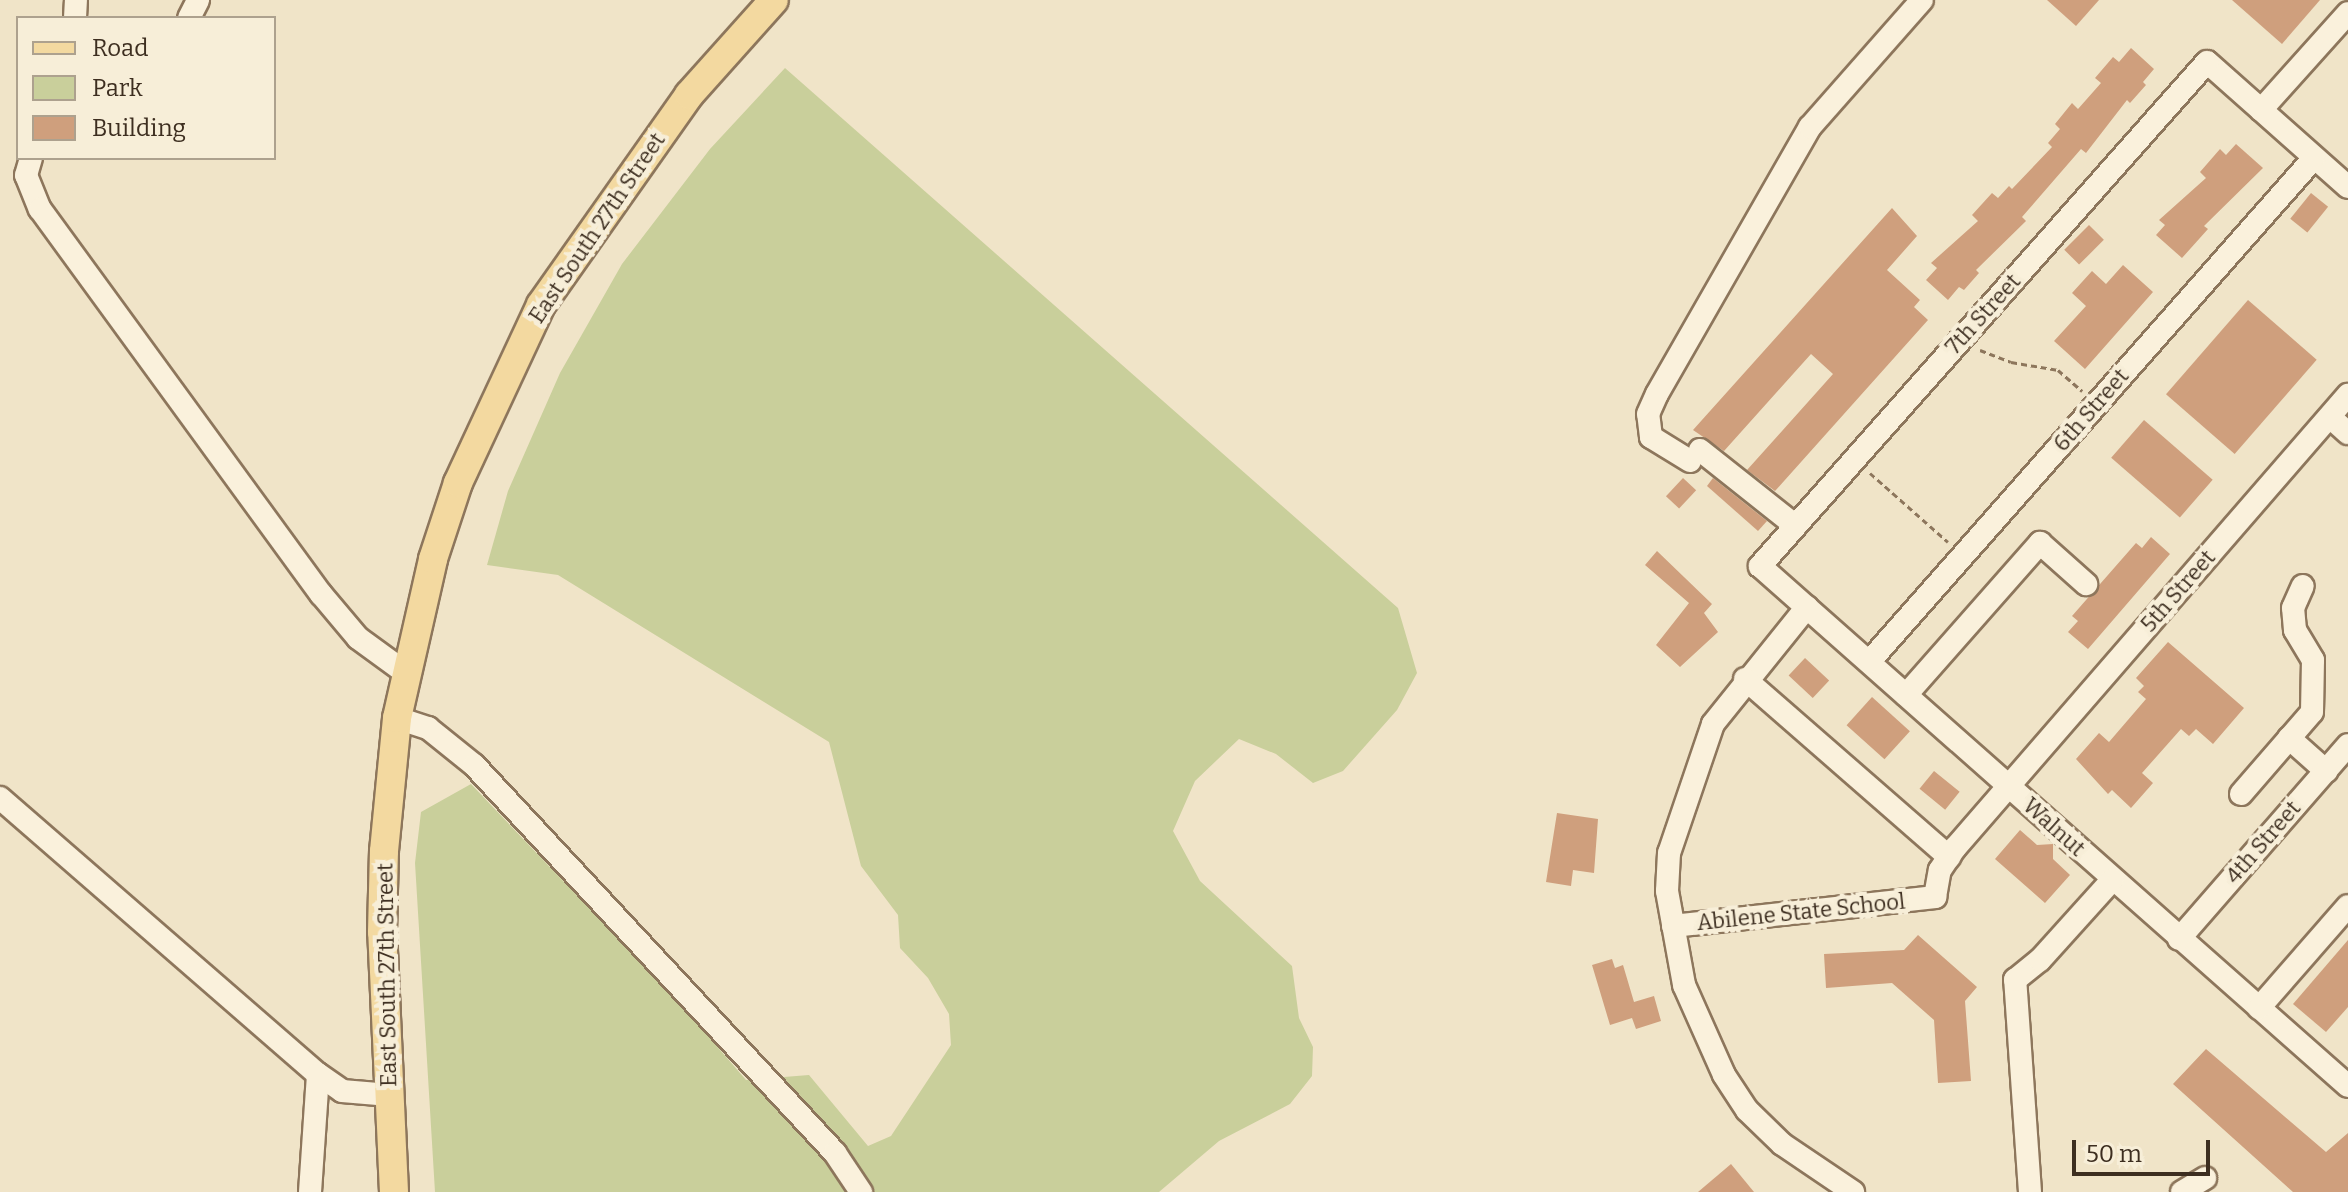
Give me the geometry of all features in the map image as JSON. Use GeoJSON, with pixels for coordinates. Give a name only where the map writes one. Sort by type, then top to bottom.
{"type":"FeatureCollection","features":[{"type":"Feature","properties":{"kind":"main road","name":"East South 27th Street"},"geometry":{"type":"LineString","coordinates":[[394,1192],[382,932],[397,718],[433,559],[458,483],[541,305],[689,95],[774,0]]}},
{"type":"Feature","properties":{"kind":"street"},"geometry":{"type":"LineString","coordinates":[[1796,526],[1695,456],[1651,437],[1648,414],[1810,127],[1922,0]]}},
{"type":"Feature","properties":{"kind":"street"},"geometry":{"type":"LineString","coordinates":[[2348,13],[2261,110],[2348,187]]}},
{"type":"Feature","properties":{"kind":"street","name":"7th Street"},"geometry":{"type":"LineString","coordinates":[[1760,566],[2207,62],[2261,110]]}},
{"type":"Feature","properties":{"kind":"street","name":"6th Street"},"geometry":{"type":"LineString","coordinates":[[1869,662],[2314,158]]}},
{"type":"Feature","properties":{"kind":"street"},"geometry":{"type":"LineString","coordinates":[[30,160],[26,175],[40,209],[321,594],[358,638],[406,673]]}},
{"type":"Feature","properties":{"kind":"street","name":"5th Street"},"geometry":{"type":"LineString","coordinates":[[2008,786],[2348,395]]}},
{"type":"Feature","properties":{"kind":"street"},"geometry":{"type":"LineString","coordinates":[[2330,417],[2348,433]]}},
{"type":"Feature","properties":{"kind":"street"},"geometry":{"type":"LineString","coordinates":[[1906,695],[2040,543],[2086,584]]}},
{"type":"Feature","properties":{"kind":"street","name":"Walnut"},"geometry":{"type":"LineString","coordinates":[[1760,566],[2348,1086]]}},
{"type":"Feature","properties":{"kind":"street"},"geometry":{"type":"LineString","coordinates":[[2241,794],[2312,712],[2313,660],[2295,630],[2293,608],[2303,586]]}},
{"type":"Feature","properties":{"kind":"street","name":"Abilene State School"},"geometry":{"type":"LineString","coordinates":[[1807,607],[1745,679],[1713,724],[1669,853],[1673,926],[1684,985],[1701,1033],[1747,1110],[1782,1144],[1853,1192]]}},
{"type":"Feature","properties":{"kind":"street"},"geometry":{"type":"LineString","coordinates":[[1745,679],[1952,852]]}},
{"type":"Feature","properties":{"kind":"street"},"geometry":{"type":"LineString","coordinates":[[397,718],[428,728],[474,765],[835,1153],[861,1192]]}},
{"type":"Feature","properties":{"kind":"street"},"geometry":{"type":"LineString","coordinates":[[2289,738],[2326,771]]}},
{"type":"Feature","properties":{"kind":"street","name":"4th Street"},"geometry":{"type":"LineString","coordinates":[[2179,939],[2348,745]]}},
{"type":"Feature","properties":{"kind":"street","name":"Abilene State School"},"geometry":{"type":"LineString","coordinates":[[1673,926],[1944,893],[1938,876],[1952,852],[2008,786]]}},
{"type":"Feature","properties":{"kind":"street"},"geometry":{"type":"LineString","coordinates":[[0,798],[318,1074],[342,1091],[390,1095]]}},
{"type":"Feature","properties":{"kind":"street"},"geometry":{"type":"LineString","coordinates":[[2015,980],[2040,960],[2112,880]]}},
{"type":"Feature","properties":{"kind":"street"},"geometry":{"type":"LineString","coordinates":[[2259,1008],[2348,906]]}},
{"type":"Feature","properties":{"kind":"street"},"geometry":{"type":"LineString","coordinates":[[2022,949],[2015,980],[2030,1192]]}},
{"type":"Feature","properties":{"kind":"street"},"geometry":{"type":"LineString","coordinates":[[310,1192],[318,1074]]}},
{"type":"Feature","properties":{"kind":"street"},"geometry":{"type":"LineString","coordinates":[[2182,1192],[2205,1178]]}},
{"type":"Feature","properties":{"kind":"path"},"geometry":{"type":"LineString","coordinates":[[1962,338],[2011,362],[2058,370],[2096,404]]}},
{"type":"Feature","properties":{"kind":"path"},"geometry":{"type":"LineString","coordinates":[[1854,460],[1962,556]]}},
{"type":"Feature","properties":{"kind":"green space"},"geometry":{"type":"Polygon","coordinates":[[[785,68],[1398,608],[1417,673],[1397,710],[1343,771],[1313,783],[1276,754],[1239,739],[1195,781],[1173,831],[1200,881],[1292,966],[1299,1018],[1313,1047],[1312,1076],[1290,1104],[1219,1141],[1159,1192],[435,1192],[415,863],[421,812],[471,784],[683,1007],[746,1080],[809,1075],[868,1146],[891,1136],[951,1045],[949,1014],[928,978],[900,948],[898,915],[861,866],[829,742],[558,575],[487,565],[508,491],[560,373],[622,264],[710,149],[785,68]]]}},
{"type":"Feature","properties":{"kind":"building"},"geometry":{"type":"Polygon","coordinates":[[[2047,0],[2099,0],[2076,26],[2047,0]]]}},
{"type":"Feature","properties":{"kind":"building"},"geometry":{"type":"Polygon","coordinates":[[[2232,0],[2320,0],[2282,44],[2232,0]]]}},
{"type":"Feature","properties":{"kind":"building"},"geometry":{"type":"Polygon","coordinates":[[[2131,48],[2154,69],[2143,82],[2146,85],[2130,103],[2127,100],[2086,153],[2081,149],[2022,217],[2026,221],[1976,270],[1979,273],[1964,290],[1959,287],[1948,300],[1926,280],[1937,268],[1931,263],[1978,221],[1972,215],[1992,193],[1998,198],[2009,186],[2012,189],[2052,147],[2048,143],[2060,129],[2055,124],[2072,103],[2078,109],[2101,83],[2095,78],[2113,57],[2119,62],[2131,48]]]}},
{"type":"Feature","properties":{"kind":"building"},"geometry":{"type":"Polygon","coordinates":[[[2236,144],[2263,168],[2204,226],[2208,229],[2182,258],[2156,235],[2165,225],[2159,220],[2206,178],[2200,172],[2220,149],[2226,155],[2236,144]]]}},
{"type":"Feature","properties":{"kind":"building"},"geometry":{"type":"Polygon","coordinates":[[[2311,193],[2328,207],[2307,232],[2290,219],[2311,193]]]}},
{"type":"Feature","properties":{"kind":"building"},"geometry":{"type":"Polygon","coordinates":[[[1892,208],[1917,236],[1887,270],[1920,300],[1914,307],[1928,320],[1775,491],[1747,470],[1833,374],[1811,354],[1724,451],[1693,430],[1892,208]]]}},
{"type":"Feature","properties":{"kind":"building"},"geometry":{"type":"Polygon","coordinates":[[[2089,225],[2104,240],[2079,265],[2064,250],[2089,225]]]}},
{"type":"Feature","properties":{"kind":"building"},"geometry":{"type":"Polygon","coordinates":[[[2123,265],[2153,292],[2085,369],[2054,341],[2086,306],[2072,293],[2092,271],[2106,284],[2123,265]]]}},
{"type":"Feature","properties":{"kind":"building"},"geometry":{"type":"Polygon","coordinates":[[[2248,300],[2317,360],[2235,454],[2166,394],[2248,300]]]}},
{"type":"Feature","properties":{"kind":"building"},"geometry":{"type":"Polygon","coordinates":[[[2144,420],[2213,480],[2180,517],[2111,458],[2144,420]]]}},
{"type":"Feature","properties":{"kind":"building"},"geometry":{"type":"Polygon","coordinates":[[[1683,478],[1696,490],[1679,509],[1666,496],[1683,478]]]}},
{"type":"Feature","properties":{"kind":"building"},"geometry":{"type":"Polygon","coordinates":[[[1713,478],[1767,521],[1758,531],[1707,486],[1713,478]]]}},
{"type":"Feature","properties":{"kind":"building"},"geometry":{"type":"Polygon","coordinates":[[[2151,537],[2170,554],[2088,649],[2068,632],[2078,621],[2072,616],[2136,543],[2142,548],[2151,537]]]}},
{"type":"Feature","properties":{"kind":"building"},"geometry":{"type":"Polygon","coordinates":[[[1657,551],[1712,604],[1704,613],[1718,632],[1680,667],[1656,645],[1689,603],[1645,565],[1657,551]]]}},
{"type":"Feature","properties":{"kind":"building"},"geometry":{"type":"Polygon","coordinates":[[[2168,642],[2244,708],[2213,744],[2196,729],[2189,736],[2181,729],[2142,773],[2153,783],[2131,808],[2112,790],[2108,794],[2076,759],[2099,733],[2109,742],[2146,699],[2138,692],[2144,686],[2136,678],[2168,642]]]}},
{"type":"Feature","properties":{"kind":"building"},"geometry":{"type":"Polygon","coordinates":[[[1805,658],[1829,681],[1813,698],[1789,676],[1805,658]]]}},
{"type":"Feature","properties":{"kind":"building"},"geometry":{"type":"Polygon","coordinates":[[[1872,697],[1910,731],[1884,759],[1847,725],[1872,697]]]}},
{"type":"Feature","properties":{"kind":"building"},"geometry":{"type":"Polygon","coordinates":[[[1934,771],[1960,792],[1945,810],[1920,789],[1934,771]]]}},
{"type":"Feature","properties":{"kind":"building"},"geometry":{"type":"Polygon","coordinates":[[[1557,813],[1598,819],[1594,873],[1573,870],[1571,886],[1546,882],[1557,813]]]}},
{"type":"Feature","properties":{"kind":"building"},"geometry":{"type":"Polygon","coordinates":[[[2020,830],[2037,845],[2053,844],[2053,859],[2070,875],[2045,903],[1995,859],[2020,830]]]}},
{"type":"Feature","properties":{"kind":"building"},"geometry":{"type":"Polygon","coordinates":[[[1918,935],[1977,987],[1965,1001],[1971,1081],[1938,1083],[1934,1020],[1892,983],[1826,988],[1824,954],[1904,950],[1918,935]]]}},
{"type":"Feature","properties":{"kind":"building"},"geometry":{"type":"Polygon","coordinates":[[[2348,940],[2348,1007],[2326,1032],[2293,1004],[2348,940]]]}},
{"type":"Feature","properties":{"kind":"building"},"geometry":{"type":"Polygon","coordinates":[[[1612,959],[1615,968],[1623,965],[1634,1002],[1654,996],[1661,1021],[1636,1029],[1632,1018],[1610,1025],[1592,965],[1612,959]]]}},
{"type":"Feature","properties":{"kind":"building"},"geometry":{"type":"Polygon","coordinates":[[[2206,1049],[2326,1152],[2348,1133],[2348,1192],[2293,1192],[2173,1084],[2206,1049]]]}},
{"type":"Feature","properties":{"kind":"building"},"geometry":{"type":"Polygon","coordinates":[[[1731,1164],[1754,1192],[1698,1192],[1731,1164]]]}}]}
